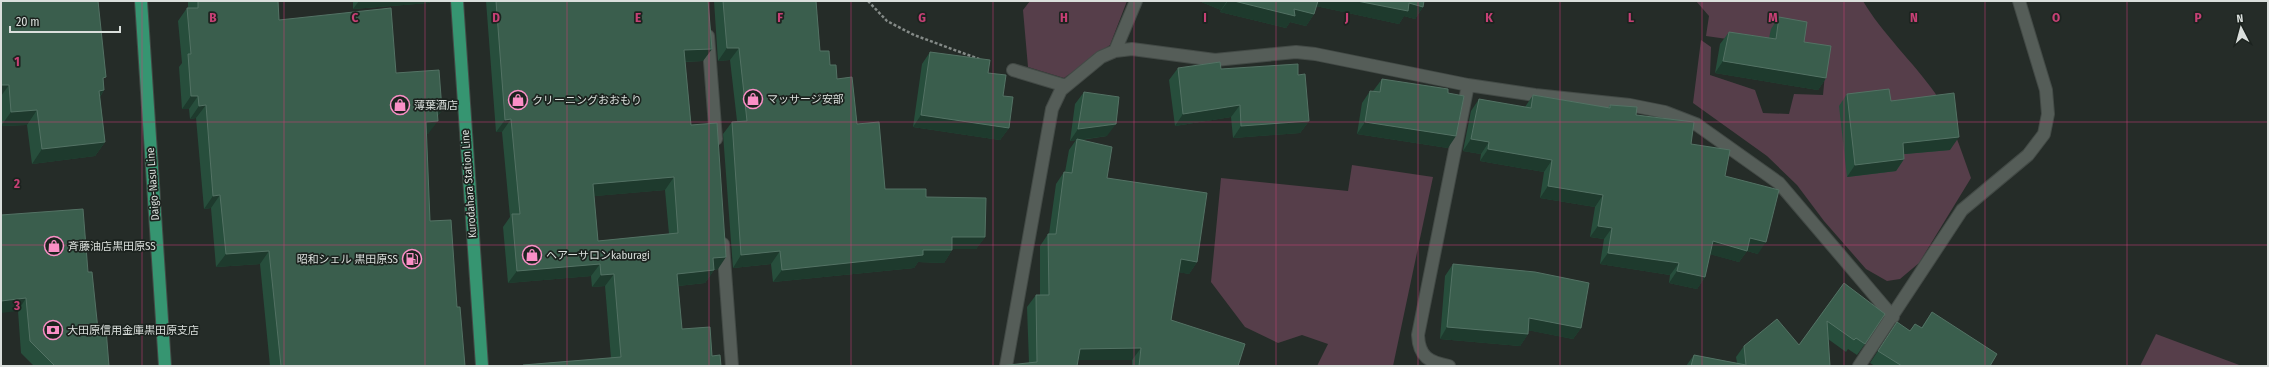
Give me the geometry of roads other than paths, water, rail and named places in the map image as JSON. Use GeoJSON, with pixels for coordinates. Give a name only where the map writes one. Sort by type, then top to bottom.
{"type":"FeatureCollection","features":[{"type":"Feature","properties":{"kind":"main road","name":"Daigo-Nasu Line"},"geometry":{"type":"LineString","coordinates":[[141,1],[165,366]]}},
{"type":"Feature","properties":{"kind":"main road","name":"Kurodahara Station Line"},"geometry":{"type":"LineString","coordinates":[[457,1],[482,366]]}},
{"type":"Feature","properties":{"kind":"street"},"geometry":{"type":"LineString","coordinates":[[1115,51],[1136,1]]}},
{"type":"Feature","properties":{"kind":"street"},"geometry":{"type":"LineString","coordinates":[[1859,366],[1893,317],[1962,210],[2028,155],[2044,134],[2048,114],[2046,90],[2020,1]]}},
{"type":"Feature","properties":{"kind":"street"},"geometry":{"type":"LineString","coordinates":[[708,25],[717,152]]}},
{"type":"Feature","properties":{"kind":"street"},"geometry":{"type":"LineString","coordinates":[[1006,366],[1052,108],[1061,90],[1102,57],[1115,51],[1132,49],[1215,60],[1296,52],[1315,54],[1468,85],[1535,95],[1630,105],[1665,112],[1696,124],[1779,183],[1893,317]]}},
{"type":"Feature","properties":{"kind":"street"},"geometry":{"type":"LineString","coordinates":[[1013,70],[1066,86]]}},
{"type":"Feature","properties":{"kind":"street"},"geometry":{"type":"LineString","coordinates":[[1449,366],[1425,358],[1418,347],[1418,335],[1468,85]]}},
{"type":"Feature","properties":{"kind":"street"},"geometry":{"type":"LineString","coordinates":[[722,231],[732,366]]}},
{"type":"Feature","properties":{"kind":"place","name":"マッサージ安部"},"geometry":{"type":"Point","coordinates":[753,99]}},
{"type":"Feature","properties":{"kind":"place","name":"クリーニングおおもり"},"geometry":{"type":"Point","coordinates":[518,100]}},
{"type":"Feature","properties":{"kind":"place","name":"薄葉酒店"},"geometry":{"type":"Point","coordinates":[400,105]}},
{"type":"Feature","properties":{"kind":"place","name":"斉藤油店黒田原SS"},"geometry":{"type":"Point","coordinates":[54,246]}},
{"type":"Feature","properties":{"kind":"place","name":"ヘアーサロンkaburagi"},"geometry":{"type":"Point","coordinates":[532,255]}},
{"type":"Feature","properties":{"kind":"place","name":"昭和シェル 黒田原SS"},"geometry":{"type":"Point","coordinates":[412,259]}},
{"type":"Feature","properties":{"kind":"place","name":"大田原信用金庫黒田原支店"},"geometry":{"type":"Point","coordinates":[53,330]}}]}
